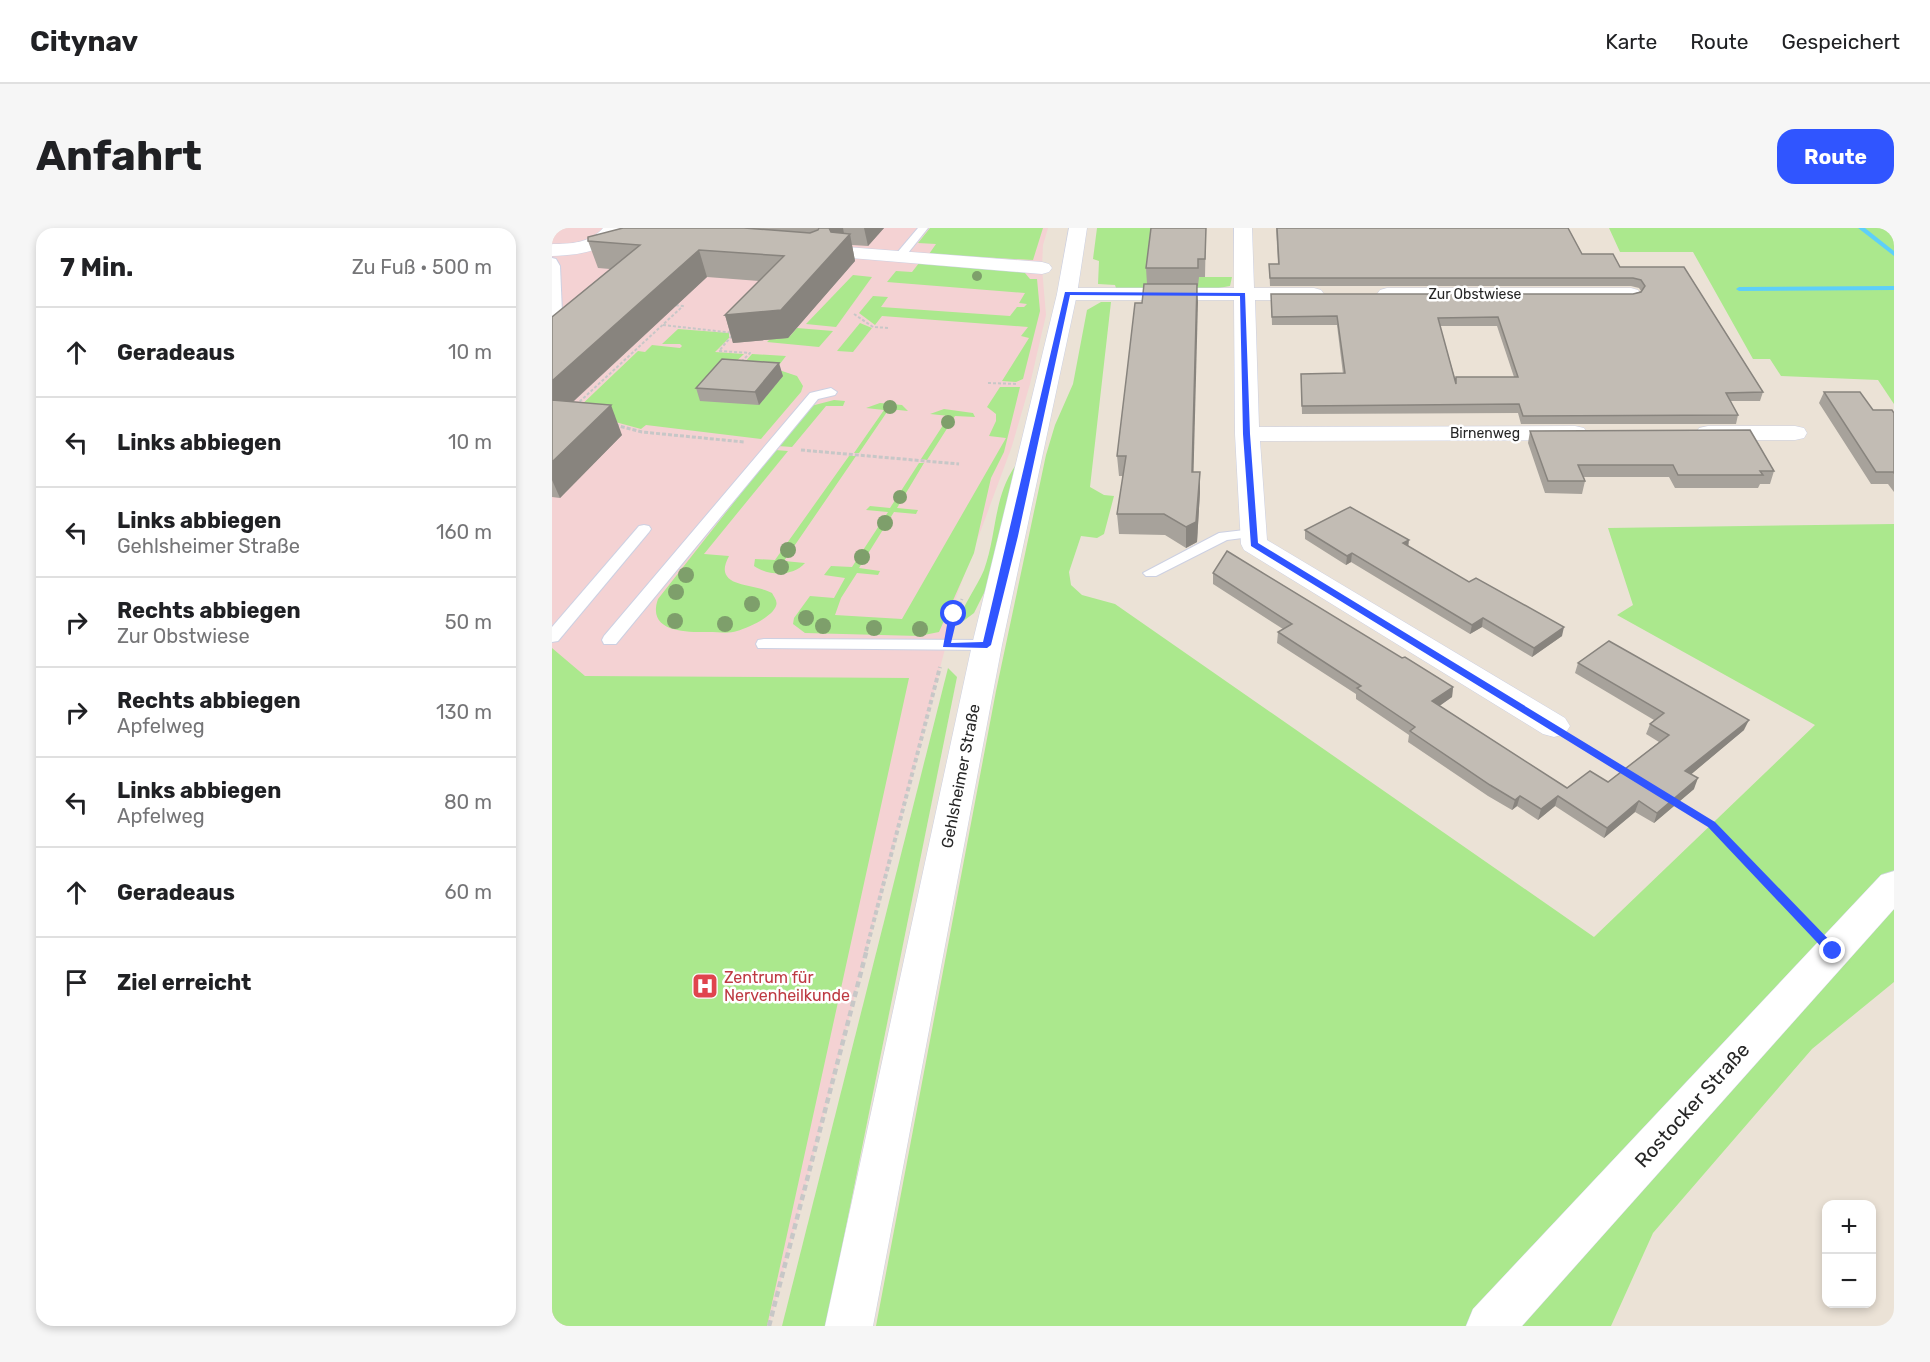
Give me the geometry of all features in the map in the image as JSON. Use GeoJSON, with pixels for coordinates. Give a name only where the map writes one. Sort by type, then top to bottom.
{"type":"FeatureCollection","features":[{"type":"Feature","properties":{"kind":"street","name":"Gehlsheimer Straße"},"geometry":{"type":"LineString","coordinates":[[849,1326],[987,645],[1014,536],[1067,294],[1078,228]]}},
{"type":"Feature","properties":{"kind":"street"},"geometry":{"type":"LineString","coordinates":[[1243,228],[1247,434],[1254,544],[1554,726]]}},
{"type":"Feature","properties":{"kind":"street"},"geometry":{"type":"LineString","coordinates":[[552,250],[583,246],[610,232],[632,237]]}},
{"type":"Feature","properties":{"kind":"street"},"geometry":{"type":"LineString","coordinates":[[846,253],[1042,268]]}},
{"type":"Feature","properties":{"kind":"street"},"geometry":{"type":"LineString","coordinates":[[1067,294],[1337,294]]}},
{"type":"Feature","properties":{"kind":"street","name":"Zur Obstwiese"},"geometry":{"type":"LineString","coordinates":[[1372,294],[1631,294]]}},
{"type":"Feature","properties":{"kind":"street","name":"Birnenweg"},"geometry":{"type":"LineString","coordinates":[[1247,434],[1592,433]]}},
{"type":"Feature","properties":{"kind":"street"},"geometry":{"type":"LineString","coordinates":[[1688,433],[1795,433]]}},
{"type":"Feature","properties":{"kind":"street","name":"Rostocker Straße"},"geometry":{"type":"LineString","coordinates":[[1490,1326],[1894,885]]}},
{"type":"Feature","properties":{"kind":"lane"},"geometry":{"type":"LineString","coordinates":[[900,256],[923,228]]}},
{"type":"Feature","properties":{"kind":"lane"},"geometry":{"type":"LineString","coordinates":[[552,261],[555,266],[557,285],[558,335]]}},
{"type":"Feature","properties":{"kind":"lane"},"geometry":{"type":"LineString","coordinates":[[610,640],[814,396],[831,392]]}},
{"type":"Feature","properties":{"kind":"lane"},"geometry":{"type":"LineString","coordinates":[[552,638],[644,529]]}},
{"type":"Feature","properties":{"kind":"lane"},"geometry":{"type":"LineString","coordinates":[[1151,573],[1224,536],[1253,533]]}},
{"type":"Feature","properties":{"kind":"lane"},"geometry":{"type":"LineString","coordinates":[[764,644],[987,645]]}},
{"type":"Feature","properties":{"kind":"path"},"geometry":{"type":"LineString","coordinates":[[576,405],[684,306],[672,305]]}},
{"type":"Feature","properties":{"kind":"path"},"geometry":{"type":"LineString","coordinates":[[854,314],[873,327],[890,328]]}},
{"type":"Feature","properties":{"kind":"path"},"geometry":{"type":"LineString","coordinates":[[663,325],[734,333],[719,351],[750,353],[738,365]]}},
{"type":"Feature","properties":{"kind":"path"},"geometry":{"type":"LineString","coordinates":[[988,383],[1019,384]]}},
{"type":"Feature","properties":{"kind":"path"},"geometry":{"type":"LineString","coordinates":[[610,424],[642,432],[959,464]]}},
{"type":"Feature","properties":{"kind":"path"},"geometry":{"type":"LineString","coordinates":[[769,1326],[954,614],[963,596]]}},
{"type":"Feature","properties":{"kind":"path"},"geometry":{"type":"LineString","coordinates":[[1554,726],[1632,775]]}},
{"type":"Feature","properties":{"kind":"path"},"geometry":{"type":"LineString","coordinates":[[1672,800],[1711,824],[1833,951]]}},
{"type":"Feature","properties":{"kind":"shaded area","name":"Zentrum für Nervenheilkunde"},"geometry":{"type":"Polygon","coordinates":[[[552,228],[1048,228],[1043,245],[1042,268],[1046,315],[1030,384],[1012,446],[951,611],[954,614],[769,1326],[552,1326],[552,228]]]}},
{"type":"Feature","properties":{"kind":"green space"},"geometry":{"type":"Polygon","coordinates":[[[930,228],[1043,228],[1033,260],[929,254],[936,244],[918,243],[930,228]]]}},
{"type":"Feature","properties":{"kind":"green space"},"geometry":{"type":"Polygon","coordinates":[[[1097,228],[1152,228],[1148,277],[1232,277],[1230,286],[1213,289],[1116,288],[1115,285],[1098,284],[1099,261],[1093,259],[1097,228]]]}},
{"type":"Feature","properties":{"kind":"green space"},"geometry":{"type":"Polygon","coordinates":[[[1609,228],[1894,228],[1894,404],[1878,380],[1781,376],[1770,359],[1753,359],[1693,252],[1620,252],[1609,228]]]}},
{"type":"Feature","properties":{"kind":"green space"},"geometry":{"type":"Polygon","coordinates":[[[919,263],[1017,270],[1025,273],[1030,279],[1037,279],[1040,311],[1023,379],[1016,382],[1002,381],[1029,338],[1021,336],[1028,327],[882,316],[875,325],[859,313],[873,296],[888,297],[881,307],[1010,316],[1017,307],[1024,307],[1027,304],[1019,303],[1025,293],[887,282],[896,271],[912,272],[919,263]]]}},
{"type":"Feature","properties":{"kind":"green space"},"geometry":{"type":"Polygon","coordinates":[[[853,275],[872,277],[836,327],[806,324],[853,275]]]}},
{"type":"Feature","properties":{"kind":"green space"},"geometry":{"type":"Polygon","coordinates":[[[1101,302],[1111,302],[1090,487],[1104,495],[1114,496],[1104,534],[1097,538],[1081,536],[1069,572],[1071,585],[1082,595],[1115,604],[1594,937],[1815,725],[1617,615],[1633,605],[1608,528],[1894,524],[1894,982],[1812,1049],[1653,1233],[1611,1326],[876,1326],[996,691],[1046,455],[1055,425],[1073,384],[1087,310],[1101,302]]]}},
{"type":"Feature","properties":{"kind":"green space"},"geometry":{"type":"Polygon","coordinates":[[[860,323],[872,328],[853,352],[837,351],[860,323]]]}},
{"type":"Feature","properties":{"kind":"green space"},"geometry":{"type":"Polygon","coordinates":[[[797,328],[833,331],[819,347],[767,342],[774,335],[790,336],[797,328]]]}},
{"type":"Feature","properties":{"kind":"green space"},"geometry":{"type":"Polygon","coordinates":[[[678,329],[729,333],[729,338],[715,352],[744,354],[725,372],[735,373],[752,354],[786,356],[776,369],[797,376],[803,386],[801,392],[761,439],[646,425],[641,429],[575,411],[638,351],[645,352],[652,345],[680,348],[682,346],[680,344],[662,344],[678,329]]]}},
{"type":"Feature","properties":{"kind":"green space"},"geometry":{"type":"Polygon","coordinates":[[[1000,387],[1020,387],[1004,452],[991,478],[974,553],[939,632],[919,636],[805,633],[793,624],[794,618],[810,596],[834,598],[845,578],[824,575],[831,566],[852,567],[888,512],[866,510],[870,506],[890,508],[919,463],[924,463],[897,508],[918,510],[916,514],[894,512],[859,568],[880,571],[878,575],[857,573],[841,598],[835,615],[902,619],[1006,438],[989,436],[996,421],[996,414],[987,407],[1000,387]]]}},
{"type":"Feature","properties":{"kind":"green space"},"geometry":{"type":"Polygon","coordinates":[[[834,400],[845,401],[843,406],[826,406],[792,447],[778,446],[811,406],[834,400]]]}},
{"type":"Feature","properties":{"kind":"green space"},"geometry":{"type":"Polygon","coordinates":[[[880,403],[902,405],[908,411],[889,409],[859,453],[854,453],[884,410],[866,408],[880,403]]]}},
{"type":"Feature","properties":{"kind":"green space"},"geometry":{"type":"Polygon","coordinates":[[[944,409],[973,413],[975,417],[955,416],[927,460],[921,459],[949,416],[930,414],[944,409]]]}},
{"type":"Feature","properties":{"kind":"green space"},"geometry":{"type":"Polygon","coordinates":[[[775,450],[788,451],[704,554],[729,556],[725,567],[730,580],[772,593],[776,602],[774,610],[753,625],[731,632],[680,631],[663,624],[658,619],[656,610],[658,599],[775,450]]]}},
{"type":"Feature","properties":{"kind":"green space"},"geometry":{"type":"Polygon","coordinates":[[[849,456],[856,456],[784,561],[805,563],[794,571],[780,574],[766,572],[754,566],[755,559],[775,560],[849,456]]]}},
{"type":"Feature","properties":{"kind":"green space"},"geometry":{"type":"Polygon","coordinates":[[[1015,466],[988,585],[974,613],[958,625],[984,570],[999,504],[1015,466]]]}},
{"type":"Feature","properties":{"kind":"green space"},"geometry":{"type":"Polygon","coordinates":[[[552,648],[585,676],[909,678],[767,1326],[552,1326],[552,648]]]}},
{"type":"Feature","properties":{"kind":"green space"},"geometry":{"type":"Polygon","coordinates":[[[948,668],[957,677],[826,1326],[782,1326],[948,668]]]}},
{"type":"Feature","properties":{"kind":"building"},"geometry":{"type":"Polygon","coordinates":[[[623,228],[744,228],[810,233],[819,228],[829,228],[831,232],[850,234],[781,310],[725,315],[784,256],[699,250],[552,381],[552,317],[640,245],[588,241],[588,237],[623,228]]]}},
{"type":"Feature","properties":{"kind":"building"},"geometry":{"type":"Polygon","coordinates":[[[1151,228],[1206,228],[1205,259],[1198,259],[1198,268],[1146,268],[1151,228]]]}},
{"type":"Feature","properties":{"kind":"building"},"geometry":{"type":"Polygon","coordinates":[[[1277,228],[1568,228],[1582,254],[1613,254],[1620,267],[1684,267],[1763,392],[1726,393],[1738,415],[1523,416],[1519,404],[1302,406],[1301,374],[1345,373],[1337,316],[1272,317],[1271,294],[1633,294],[1641,292],[1645,286],[1641,280],[1633,278],[1270,278],[1269,264],[1279,264],[1277,228]],[[1498,317],[1438,318],[1456,384],[1456,377],[1518,377],[1498,317]]]}},
{"type":"Feature","properties":{"kind":"building"},"geometry":{"type":"Polygon","coordinates":[[[1144,284],[1197,284],[1192,472],[1200,472],[1196,522],[1186,527],[1164,514],[1117,514],[1126,456],[1117,456],[1135,303],[1142,303],[1144,284]]]}},
{"type":"Feature","properties":{"kind":"building"},"geometry":{"type":"Polygon","coordinates":[[[722,359],[779,363],[755,392],[696,388],[722,359]]]}},
{"type":"Feature","properties":{"kind":"building"},"geometry":{"type":"Polygon","coordinates":[[[1824,392],[1860,392],[1873,410],[1892,410],[1894,413],[1894,473],[1876,472],[1824,392]]]}},
{"type":"Feature","properties":{"kind":"building"},"geometry":{"type":"Polygon","coordinates":[[[552,400],[611,405],[552,462],[552,400]]]}},
{"type":"Feature","properties":{"kind":"building"},"geometry":{"type":"Polygon","coordinates":[[[1750,430],[1774,471],[1760,471],[1763,475],[1678,475],[1673,465],[1578,465],[1585,481],[1548,481],[1530,431],[1750,430]]]}},
{"type":"Feature","properties":{"kind":"building"},"geometry":{"type":"Polygon","coordinates":[[[1350,507],[1409,540],[1403,543],[1469,582],[1476,578],[1564,627],[1534,648],[1483,618],[1472,625],[1352,553],[1347,556],[1305,530],[1350,507]]]}},
{"type":"Feature","properties":{"kind":"building"},"geometry":{"type":"Polygon","coordinates":[[[1227,551],[1453,687],[1432,701],[1567,788],[1590,771],[1608,782],[1669,735],[1650,724],[1664,713],[1578,663],[1609,641],[1749,720],[1685,771],[1698,778],[1657,813],[1639,801],[1607,828],[1558,796],[1541,809],[1520,796],[1515,800],[1490,785],[1410,731],[1415,727],[1357,688],[1361,686],[1278,632],[1292,624],[1213,573],[1227,551]]]}},
{"type":"Feature","properties":{"kind":"waterway"},"geometry":{"type":"LineString","coordinates":[[1861,228],[1894,254]]}},
{"type":"Feature","properties":{"kind":"waterway"},"geometry":{"type":"LineString","coordinates":[[1739,289],[1894,288]]}},
{"type":"Feature","properties":{"kind":"place","name":"Zentrum für Nervenheilkunde"},"geometry":{"type":"Point","coordinates":[705,986]}},
{"type":"Feature","properties":{"kind":"route"},"geometry":{"type":"LineString","coordinates":[[954,614],[946,645],[987,645],[1014,536],[1067,294],[1243,294],[1247,434],[1254,544],[1711,824],[1833,951]]}}]}
